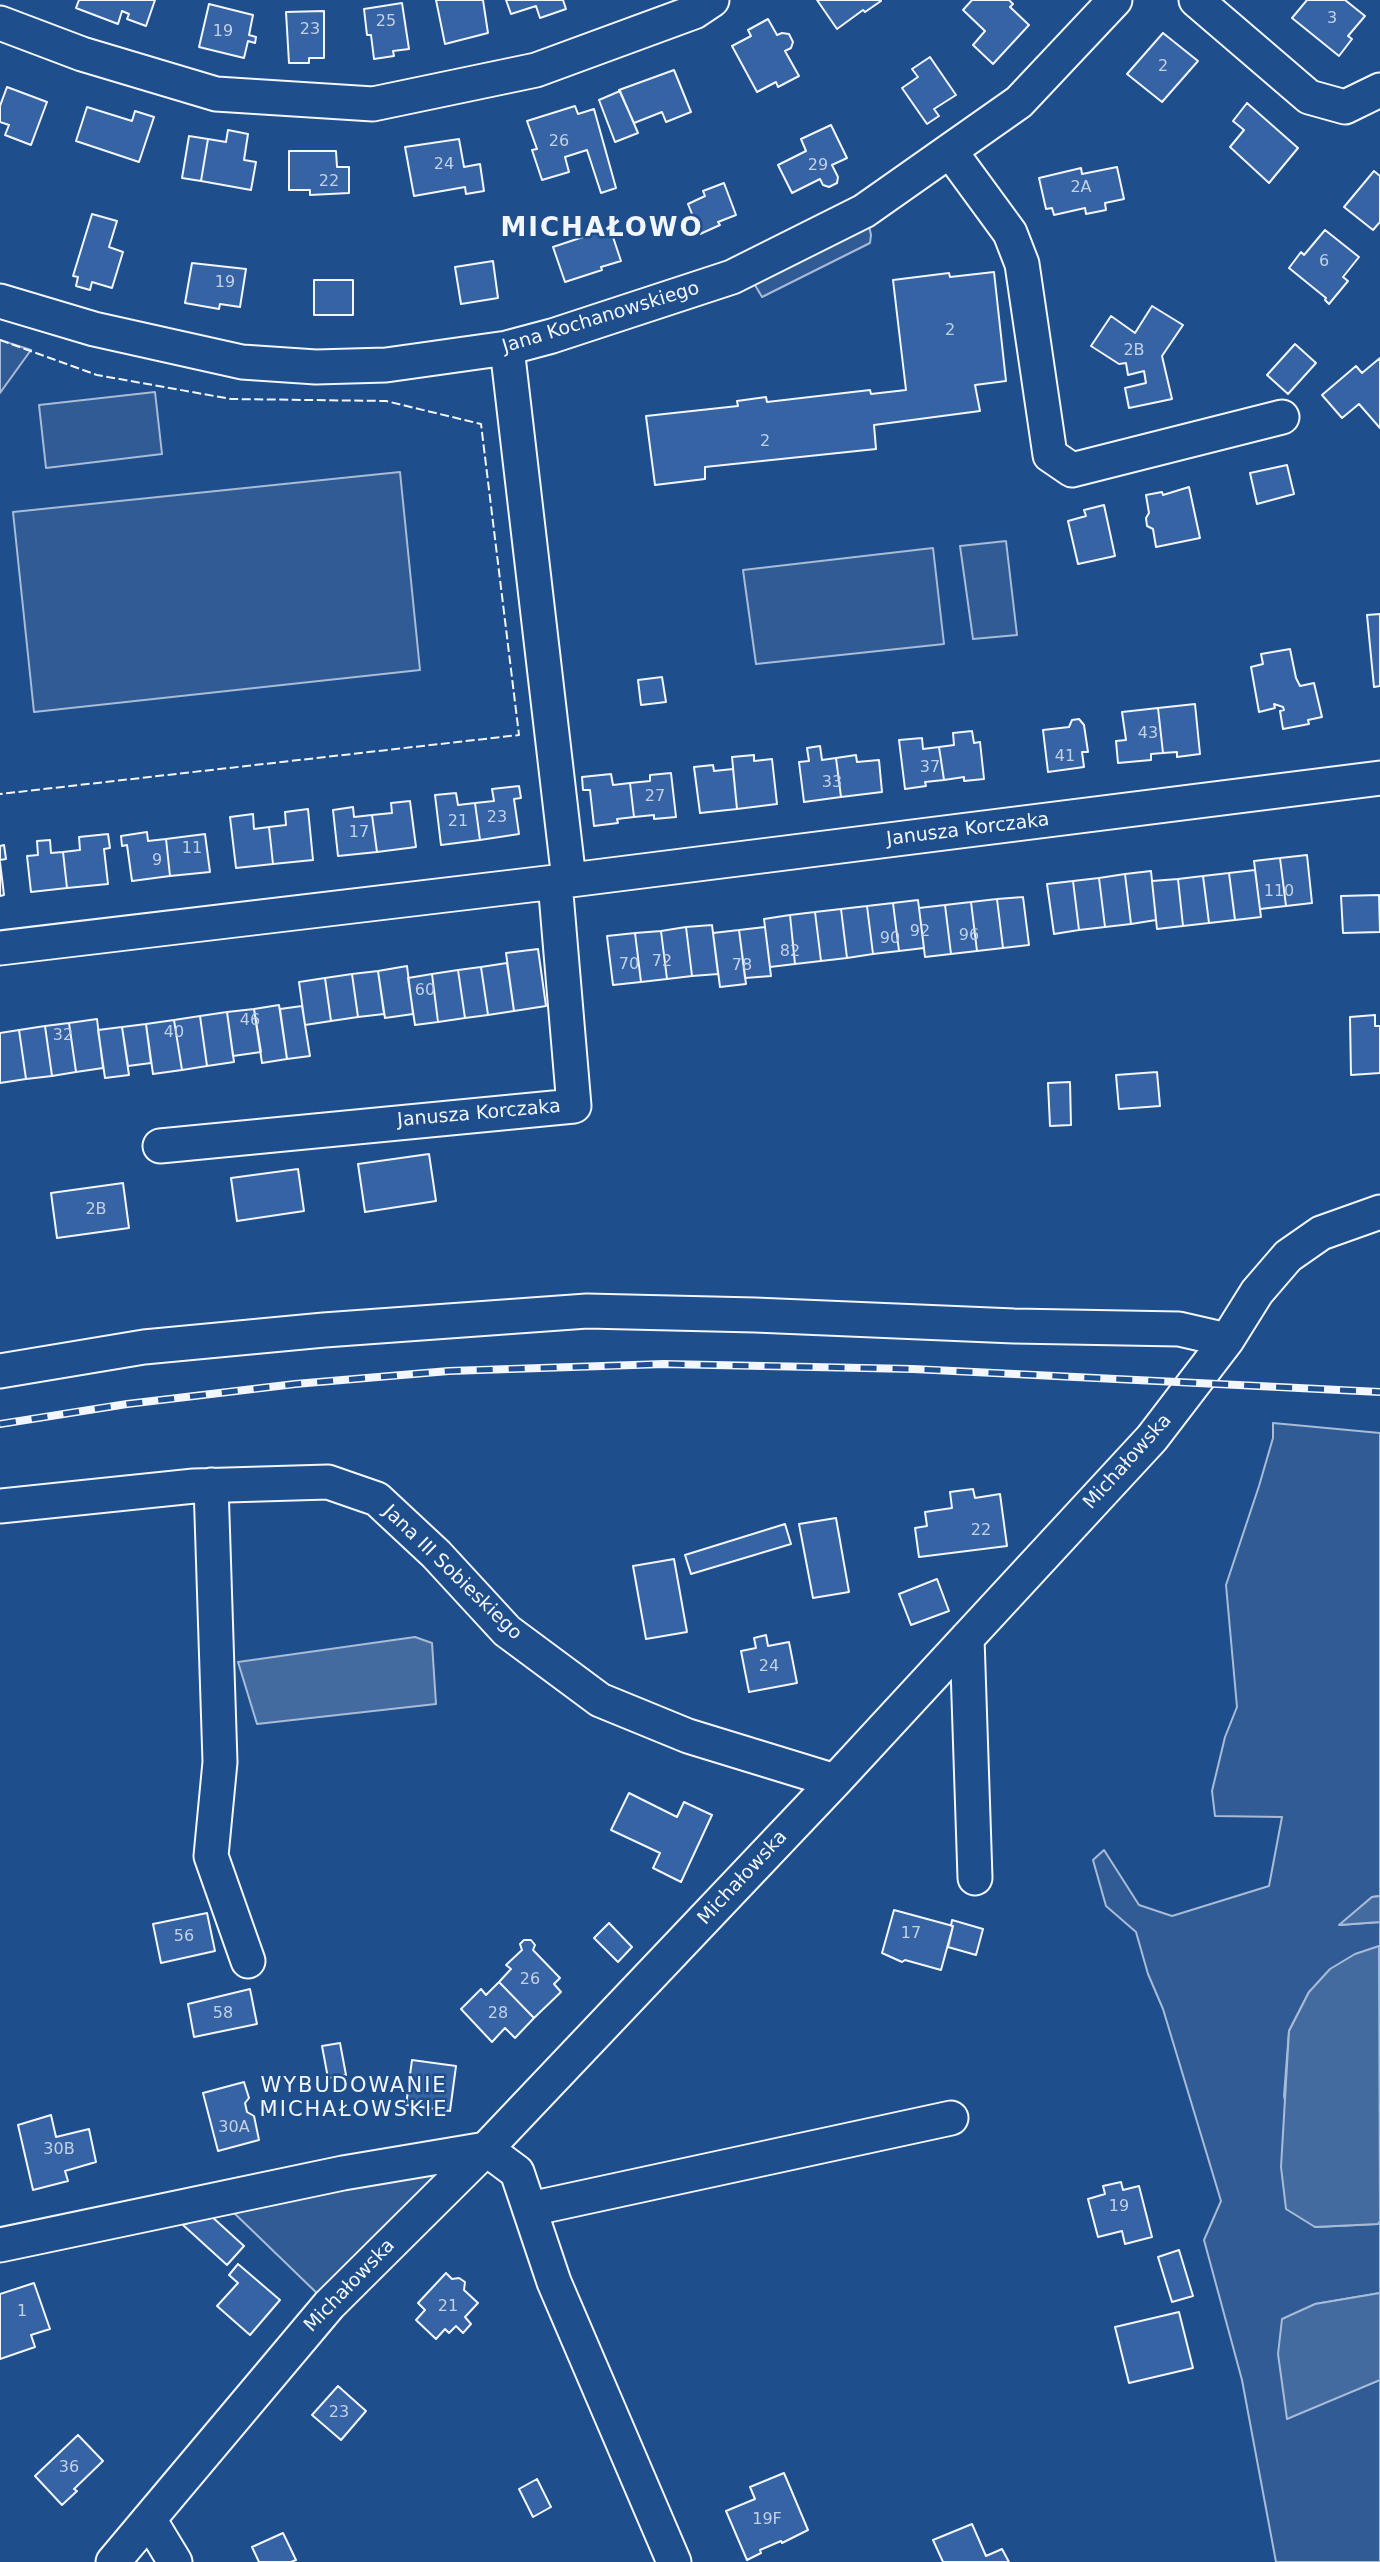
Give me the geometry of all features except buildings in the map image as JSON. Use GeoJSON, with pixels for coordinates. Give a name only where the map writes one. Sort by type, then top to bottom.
{"type":"FeatureCollection","features":[{"type":"Feature","properties":{"kind":"street"},"geometry":{"type":"LineString","coordinates":[[0,23],[82,54],[216,94],[373,104],[536,70],[694,12],[712,0]]}},
{"type":"Feature","properties":{"kind":"street","name":"Jana Kochanowskiego"},"geometry":{"type":"LineString","coordinates":[[0,301],[94,329],[242,362],[316,367],[386,365],[507,348],[552,336],[732,277],[864,211],[1018,102],[1115,0]]}},
{"type":"Feature","properties":{"kind":"street"},"geometry":{"type":"LineString","coordinates":[[1196,0],[1309,97],[1345,107],[1380,90]]}},
{"type":"Feature","properties":{"kind":"street"},"geometry":{"type":"LineString","coordinates":[[950,151],[1010,233],[1022,264],[1050,455],[1072,470],[1282,417]]}},
{"type":"Feature","properties":{"kind":"street"},"geometry":{"type":"LineString","coordinates":[[507,348],[562,881]]}},
{"type":"Feature","properties":{"kind":"street","name":"Janusza Korczaka"},"geometry":{"type":"LineString","coordinates":[[0,948],[562,881],[1380,778]]}},
{"type":"Feature","properties":{"kind":"street","name":"Janusza Korczaka"},"geometry":{"type":"LineString","coordinates":[[160,1146],[574,1106],[562,881]]}},
{"type":"Feature","properties":{"kind":"street","name":"Michałowska"},"geometry":{"type":"LineString","coordinates":[[113,2562],[329,2305],[486,2150],[835,1781],[1153,1438],[1227,1340],[1257,1292],[1288,1256],[1321,1233],[1380,1212]]}},
{"type":"Feature","properties":{"kind":"street"},"geometry":{"type":"LineString","coordinates":[[0,1371],[144,1347],[324,1330],[587,1311],[1179,1329],[1227,1340]]}},
{"type":"Feature","properties":{"kind":"street","name":"Jana III Sobieskiego"},"geometry":{"type":"LineString","coordinates":[[0,1506],[211,1485],[328,1482],[377,1499],[436,1554],[507,1631],[600,1700],[688,1736],[835,1781]]}},
{"type":"Feature","properties":{"kind":"street"},"geometry":{"type":"LineString","coordinates":[[211,1485],[220,1762],[211,1856],[248,1961]]}},
{"type":"Feature","properties":{"kind":"street"},"geometry":{"type":"LineString","coordinates":[[968,1638],[975,1878]]}},
{"type":"Feature","properties":{"kind":"street"},"geometry":{"type":"LineString","coordinates":[[530,2209],[951,2118]]}},
{"type":"Feature","properties":{"kind":"street"},"geometry":{"type":"LineString","coordinates":[[0,2245],[343,2173],[486,2150],[517,2172],[554,2282],[674,2562]]}},
{"type":"Feature","properties":{"kind":"street"},"geometry":{"type":"LineString","coordinates":[[149,2519],[175,2562]]}},
{"type":"Feature","properties":{"kind":"shaded area"},"geometry":{"type":"Polygon","coordinates":[[[868,221],[870,243],[762,297],[752,280],[868,221]]]}},
{"type":"Feature","properties":{"kind":"shaded area"},"geometry":{"type":"Polygon","coordinates":[[[0,340],[31,350],[0,393],[0,340]]]}},
{"type":"Feature","properties":{"kind":"shaded area"},"geometry":{"type":"Polygon","coordinates":[[[155,392],[162,454],[46,468],[39,405],[155,392]]]}},
{"type":"Feature","properties":{"kind":"shaded area"},"geometry":{"type":"Polygon","coordinates":[[[400,472],[420,670],[34,712],[13,512],[400,472]]]}},
{"type":"Feature","properties":{"kind":"shaded area"},"geometry":{"type":"Polygon","coordinates":[[[1006,541],[1017,635],[973,639],[960,546],[1006,541]]]}},
{"type":"Feature","properties":{"kind":"shaded area"},"geometry":{"type":"Polygon","coordinates":[[[933,548],[944,644],[756,664],[743,570],[933,548]]]}},
{"type":"Feature","properties":{"kind":"shaded area"},"geometry":{"type":"Polygon","coordinates":[[[1273,1423],[1380,1433],[1380,1896],[1372,1897],[1340,1925],[1380,1922],[1380,1946],[1309,1992],[1289,2031],[1284,2096],[1315,2227],[1378,2224],[1380,2221],[1380,2293],[1315,2304],[1287,2418],[1380,2380],[1380,2562],[1276,2562],[1242,2380],[1204,2240],[1221,2201],[1163,2009],[1148,1974],[1136,1932],[1106,1906],[1093,1860],[1104,1850],[1139,1905],[1172,1916],[1269,1886],[1282,1817],[1215,1816],[1212,1791],[1225,1737],[1237,1707],[1226,1585],[1273,1438],[1273,1423]]]}},
{"type":"Feature","properties":{"kind":"shaded area"},"geometry":{"type":"Polygon","coordinates":[[[415,1637],[432,1643],[436,1704],[257,1724],[238,1662],[415,1637]]]}},
{"type":"Feature","properties":{"kind":"shaded area"},"geometry":{"type":"Polygon","coordinates":[[[1380,1896],[1380,1922],[1339,1925],[1372,1897],[1380,1896]]]}},
{"type":"Feature","properties":{"kind":"shaded area"},"geometry":{"type":"Polygon","coordinates":[[[1379,1946],[1380,2221],[1378,2224],[1315,2227],[1286,2209],[1281,2167],[1289,2031],[1309,1992],[1330,1969],[1355,1954],[1379,1946]]]}},
{"type":"Feature","properties":{"kind":"shaded area"},"geometry":{"type":"Polygon","coordinates":[[[445,2168],[324,2300],[231,2210],[445,2168]]]}},
{"type":"Feature","properties":{"kind":"shaded area"},"geometry":{"type":"Polygon","coordinates":[[[1380,2293],[1380,2380],[1287,2419],[1278,2354],[1282,2319],[1315,2304],[1380,2293]]]}},
{"type":"Feature","properties":{"kind":"railway"},"geometry":{"type":"LineString","coordinates":[[0,1424],[127,1404],[295,1384],[449,1371],[664,1364],[913,1369],[1380,1392]]}},
{"type":"Feature","properties":{"kind":"fence"},"geometry":{"type":"LineString","coordinates":[[0,340],[97,375],[231,399],[386,401],[481,424],[519,735],[0,794]]}},
{"type":"Feature","properties":{"kind":"district","name":"MICHAŁOWO"},"geometry":{"type":"Point","coordinates":[602,229]}},
{"type":"Feature","properties":{"kind":"district","name":"WYBUDOWANIE MICHAŁOWSKIE"},"geometry":{"type":"Point","coordinates":[354,2099]}}]}
